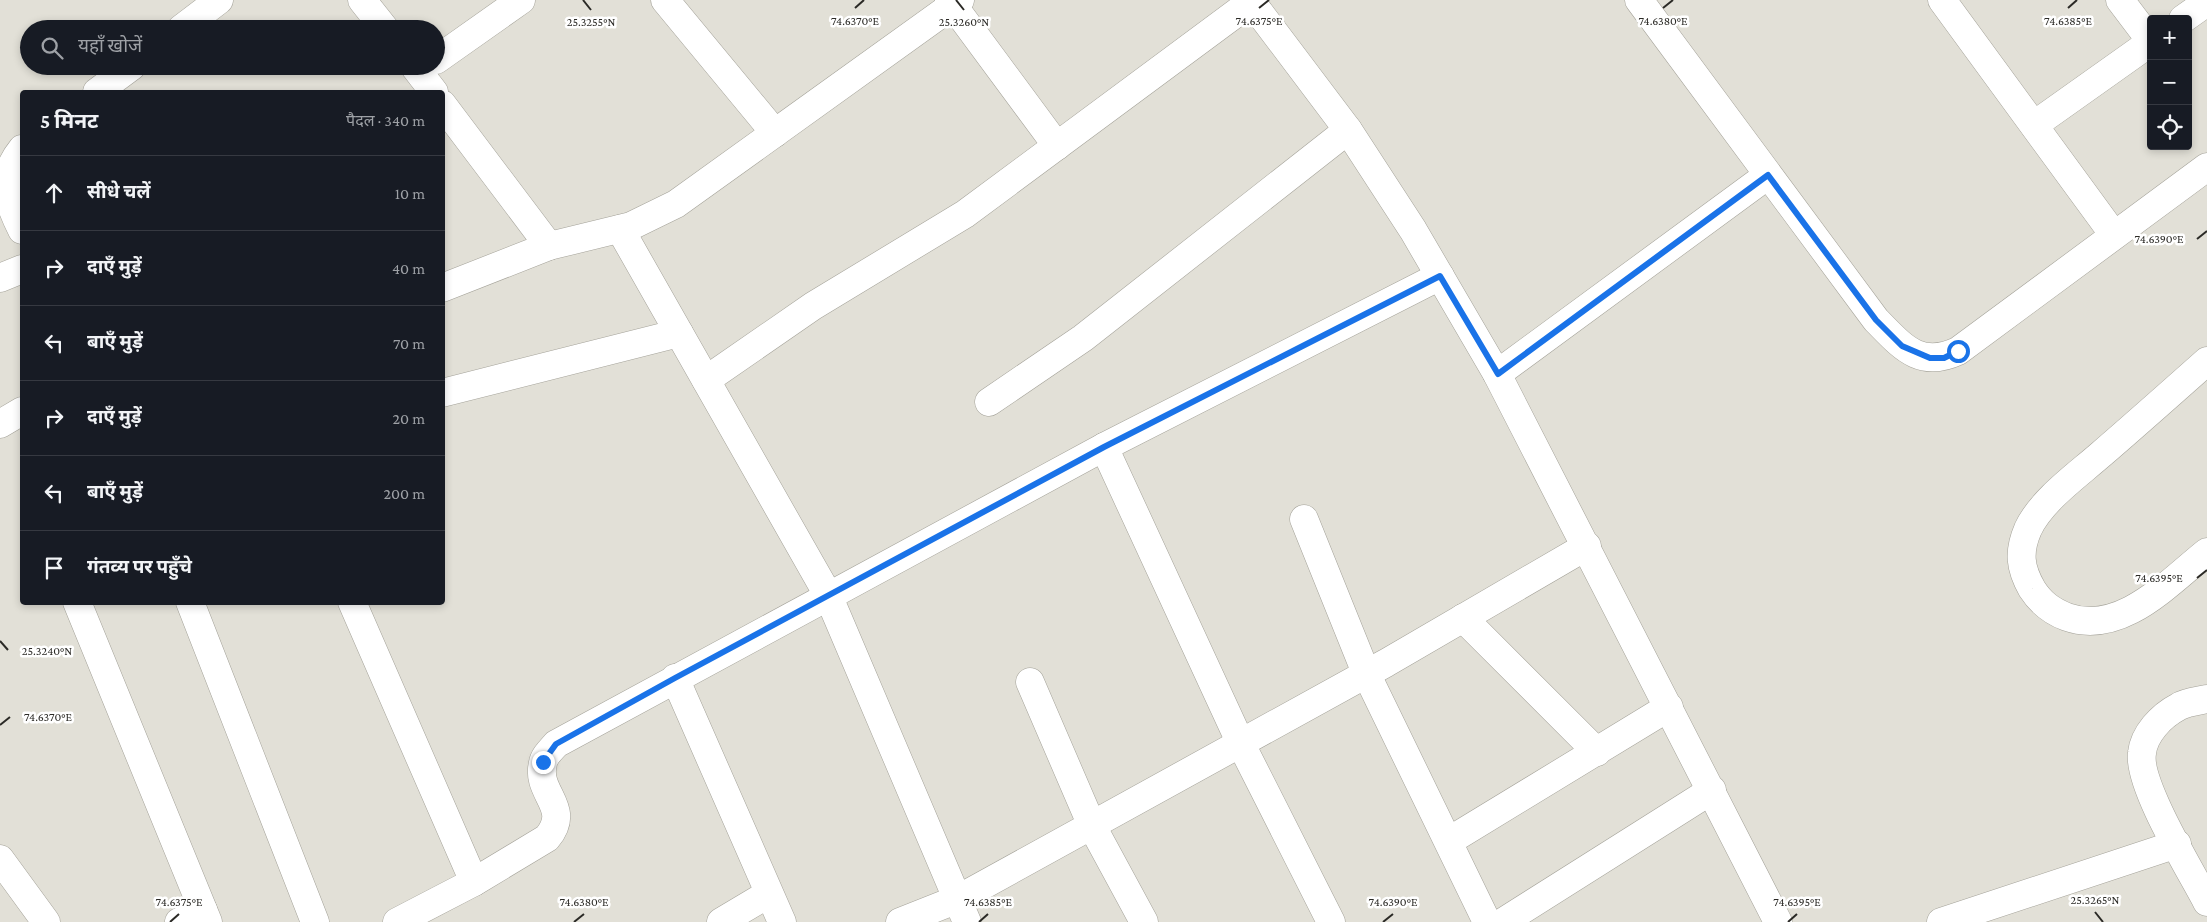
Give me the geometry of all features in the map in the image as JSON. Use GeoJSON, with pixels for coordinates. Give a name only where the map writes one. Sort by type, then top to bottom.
{"type":"FeatureCollection","features":[{"type":"Feature","properties":{"kind":"street"},"geometry":{"type":"LineString","coordinates":[[192,20],[218,0]]}},
{"type":"Feature","properties":{"kind":"street"},"geometry":{"type":"LineString","coordinates":[[362,0],[378,20]]}},
{"type":"Feature","properties":{"kind":"street"},"geometry":{"type":"LineString","coordinates":[[445,57],[521,0]]}},
{"type":"Feature","properties":{"kind":"street"},"geometry":{"type":"LineString","coordinates":[[665,0],[775,133]]}},
{"type":"Feature","properties":{"kind":"street"},"geometry":{"type":"LineString","coordinates":[[1639,0],[1876,320],[1902,346],[1930,358],[1944,358],[1958,351],[2207,167]]}},
{"type":"Feature","properties":{"kind":"street"},"geometry":{"type":"LineString","coordinates":[[1942,0],[2114,235]]}},
{"type":"Feature","properties":{"kind":"street"},"geometry":{"type":"LineString","coordinates":[[2120,0],[2147,36]]}},
{"type":"Feature","properties":{"kind":"street"},"geometry":{"type":"LineString","coordinates":[[706,380],[813,306],[965,214],[1250,1],[1348,130],[1440,276],[1498,374],[1778,922]]}},
{"type":"Feature","properties":{"kind":"street"},"geometry":{"type":"LineString","coordinates":[[445,287],[549,246],[620,229],[676,204],[954,2],[1057,146]]}},
{"type":"Feature","properties":{"kind":"street"},"geometry":{"type":"LineString","coordinates":[[2189,15],[2207,2]]}},
{"type":"Feature","properties":{"kind":"street"},"geometry":{"type":"LineString","coordinates":[[2034,125],[2147,44]]}},
{"type":"Feature","properties":{"kind":"street"},"geometry":{"type":"LineString","coordinates":[[100,90],[120,75]]}},
{"type":"Feature","properties":{"kind":"street"},"geometry":{"type":"LineString","coordinates":[[445,108],[549,246]]}},
{"type":"Feature","properties":{"kind":"street"},"geometry":{"type":"LineString","coordinates":[[989,402],[1083,338],[1348,130]]}},
{"type":"Feature","properties":{"kind":"street"},"geometry":{"type":"LineString","coordinates":[[20,151],[4,170],[2,192],[20,226]]}},
{"type":"Feature","properties":{"kind":"street"},"geometry":{"type":"LineString","coordinates":[[1498,374],[1768,175]]}},
{"type":"Feature","properties":{"kind":"street"},"geometry":{"type":"LineString","coordinates":[[620,229],[828,596],[962,911]]}},
{"type":"Feature","properties":{"kind":"street"},"geometry":{"type":"LineString","coordinates":[[0,278],[20,270]]}},
{"type":"Feature","properties":{"kind":"street"},"geometry":{"type":"LineString","coordinates":[[397,922],[474,882],[547,838],[554,830],[557,820],[554,804],[542,781],[543,762],[556,744],[1104,447],[1440,276]]}},
{"type":"Feature","properties":{"kind":"street"},"geometry":{"type":"LineString","coordinates":[[445,392],[679,333]]}},
{"type":"Feature","properties":{"kind":"street"},"geometry":{"type":"LineString","coordinates":[[2207,362],[2053,496],[2029,528],[2020,553],[2023,574],[2036,594],[2051,611],[2080,621],[2115,618],[2140,606],[2207,552]]}},
{"type":"Feature","properties":{"kind":"street"},"geometry":{"type":"LineString","coordinates":[[0,424],[20,412]]}},
{"type":"Feature","properties":{"kind":"street"},"geometry":{"type":"LineString","coordinates":[[1104,447],[1241,744],[1331,922]]}},
{"type":"Feature","properties":{"kind":"street"},"geometry":{"type":"LineString","coordinates":[[1304,519],[1366,673],[1487,922]]}},
{"type":"Feature","properties":{"kind":"street"},"geometry":{"type":"LineString","coordinates":[[900,922],[962,911],[1092,826],[1241,744],[1587,546]]}},
{"type":"Feature","properties":{"kind":"street"},"geometry":{"type":"LineString","coordinates":[[78,605],[206,916],[179,922]]}},
{"type":"Feature","properties":{"kind":"street"},"geometry":{"type":"LineString","coordinates":[[191,605],[315,922]]}},
{"type":"Feature","properties":{"kind":"street"},"geometry":{"type":"LineString","coordinates":[[353,605],[474,882]]}},
{"type":"Feature","properties":{"kind":"street"},"geometry":{"type":"LineString","coordinates":[[1463,618],[1597,752]]}},
{"type":"Feature","properties":{"kind":"street"},"geometry":{"type":"LineString","coordinates":[[675,678],[768,894],[782,922]]}},
{"type":"Feature","properties":{"kind":"street"},"geometry":{"type":"LineString","coordinates":[[1030,682],[1092,826],[1144,922]]}},
{"type":"Feature","properties":{"kind":"street"},"geometry":{"type":"LineString","coordinates":[[2207,698],[2178,706],[2159,720],[2149,734],[2141,754],[2149,793],[2207,902]]}},
{"type":"Feature","properties":{"kind":"street"},"geometry":{"type":"LineString","coordinates":[[1449,841],[1669,707]]}},
{"type":"Feature","properties":{"kind":"street"},"geometry":{"type":"LineString","coordinates":[[1502,922],[1712,790]]}},
{"type":"Feature","properties":{"kind":"street"},"geometry":{"type":"LineString","coordinates":[[1941,922],[2177,844]]}},
{"type":"Feature","properties":{"kind":"street"},"geometry":{"type":"LineString","coordinates":[[0,859],[46,922]]}},
{"type":"Feature","properties":{"kind":"street"},"geometry":{"type":"LineString","coordinates":[[721,922],[768,894]]}},
{"type":"Feature","properties":{"kind":"route"},"geometry":{"type":"LineString","coordinates":[[543,762],[556,744],[675,678],[1104,447],[1440,276],[1498,374],[1768,175],[1876,320],[1902,346],[1915,354],[1930,358],[1944,358],[1958,351]]}}]}
